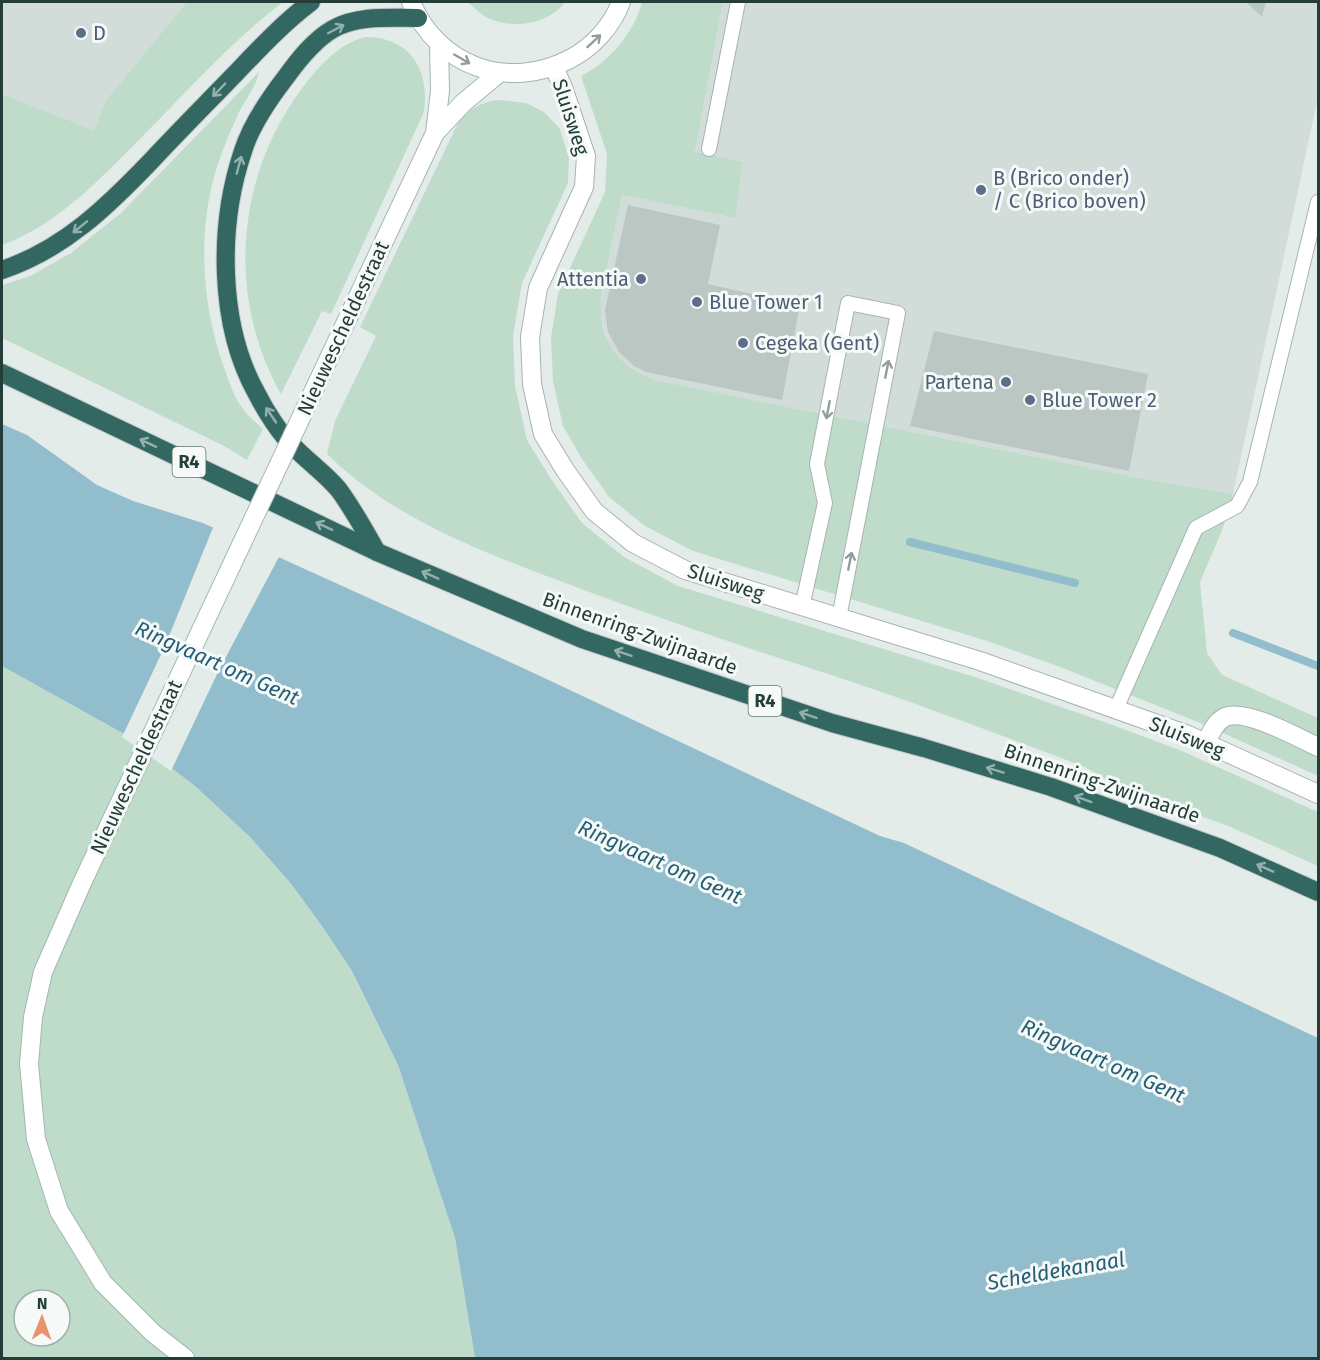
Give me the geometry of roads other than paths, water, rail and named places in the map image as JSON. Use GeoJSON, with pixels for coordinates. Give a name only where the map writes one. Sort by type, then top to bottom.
{"type":"FeatureCollection","features":[{"type":"Feature","properties":{"kind":"highway"},"geometry":{"type":"LineString","coordinates":[[2,270],[24,262],[63,241],[111,202],[294,15],[311,2]]}},
{"type":"Feature","properties":{"kind":"highway"},"geometry":{"type":"LineString","coordinates":[[377,552],[338,489],[291,445],[256,393],[238,350],[232,323],[226,274],[227,223],[231,192],[243,149],[269,100],[302,55],[333,29],[358,20],[377,19],[414,10]]}},
{"type":"Feature","properties":{"kind":"highway","name":"Binnenring-Zwijnaarde"},"geometry":{"type":"LineString","coordinates":[[2,373],[377,552],[582,639],[832,723],[924,748],[1051,788],[1220,848],[1318,892]]}},
{"type":"Feature","properties":{"kind":"main road"},"geometry":{"type":"LineString","coordinates":[[414,10],[439,44],[467,63],[499,73],[527,74],[554,67],[582,53],[604,31],[621,2]]}},
{"type":"Feature","properties":{"kind":"main road","name":"Nieuwescheldestraat"},"geometry":{"type":"LineString","coordinates":[[435,133],[440,91],[439,44]]}},
{"type":"Feature","properties":{"kind":"main road","name":"Sluisweg"},"geometry":{"type":"LineString","coordinates":[[554,67],[586,156],[584,187],[538,288],[530,337],[532,384],[543,434],[594,511],[633,543],[685,570],[980,661],[1116,709],[1206,743],[1318,794]]}},
{"type":"Feature","properties":{"kind":"main road","name":"Nieuwescheldestraat"},"geometry":{"type":"LineString","coordinates":[[185,1359],[153,1333],[103,1283],[59,1211],[36,1139],[29,1064],[33,1017],[44,972],[82,883],[435,133],[463,103],[499,73]]}},
{"type":"Feature","properties":{"kind":"main road"},"geometry":{"type":"LineString","coordinates":[[1206,743],[1214,727],[1223,718],[1239,716],[1248,717],[1318,747]]}},
{"type":"Feature","properties":{"kind":"lane"},"geometry":{"type":"LineString","coordinates":[[709,149],[738,2]]}},
{"type":"Feature","properties":{"kind":"lane"},"geometry":{"type":"LineString","coordinates":[[1116,709],[1196,528],[1237,506],[1250,482],[1318,202]]}},
{"type":"Feature","properties":{"kind":"lane"},"geometry":{"type":"LineString","coordinates":[[802,607],[825,503],[818,465],[848,303],[898,313],[839,618]]}},
{"type":"Feature","properties":{"kind":"water"},"geometry":{"type":"Polygon","coordinates":[[[2,424],[27,435],[97,485],[133,501],[203,523],[523,668],[880,836],[904,843],[1318,1038],[1318,1358],[475,1358],[455,1238],[398,1065],[352,971],[322,926],[292,885],[250,837],[195,786],[135,740],[2,666],[2,424]]]}},
{"type":"Feature","properties":{"kind":"waterway"},"geometry":{"type":"LineString","coordinates":[[910,542],[1075,583]]}},
{"type":"Feature","properties":{"kind":"waterway"},"geometry":{"type":"LineString","coordinates":[[1233,633],[1318,666]]}},
{"type":"Feature","properties":{"kind":"place","name":"D"},"geometry":{"type":"Point","coordinates":[81,33]}},
{"type":"Feature","properties":{"kind":"place","name":"B (Brico onder) / C (Brico boven)"},"geometry":{"type":"Point","coordinates":[981,190]}},
{"type":"Feature","properties":{"kind":"place","name":"Attentia"},"geometry":{"type":"Point","coordinates":[641,279]}},
{"type":"Feature","properties":{"kind":"place","name":"Blue Tower 1"},"geometry":{"type":"Point","coordinates":[697,302]}},
{"type":"Feature","properties":{"kind":"place","name":"Cegeka (Gent)"},"geometry":{"type":"Point","coordinates":[743,343]}},
{"type":"Feature","properties":{"kind":"place","name":"Partena"},"geometry":{"type":"Point","coordinates":[1006,382]}},
{"type":"Feature","properties":{"kind":"place","name":"Blue Tower 2"},"geometry":{"type":"Point","coordinates":[1030,400]}},
{"type":"Feature","properties":{"kind":"water label","name":"Ringvaart om Gent"},"geometry":{"type":"Point","coordinates":[217,663]}},
{"type":"Feature","properties":{"kind":"water label","name":"Ringvaart om Gent"},"geometry":{"type":"Point","coordinates":[660,862]}},
{"type":"Feature","properties":{"kind":"water label","name":"Ringvaart om Gent"},"geometry":{"type":"Point","coordinates":[1103,1061]}},
{"type":"Feature","properties":{"kind":"water label","name":"Scheldekanaal"},"geometry":{"type":"Point","coordinates":[1056,1271]}}]}
